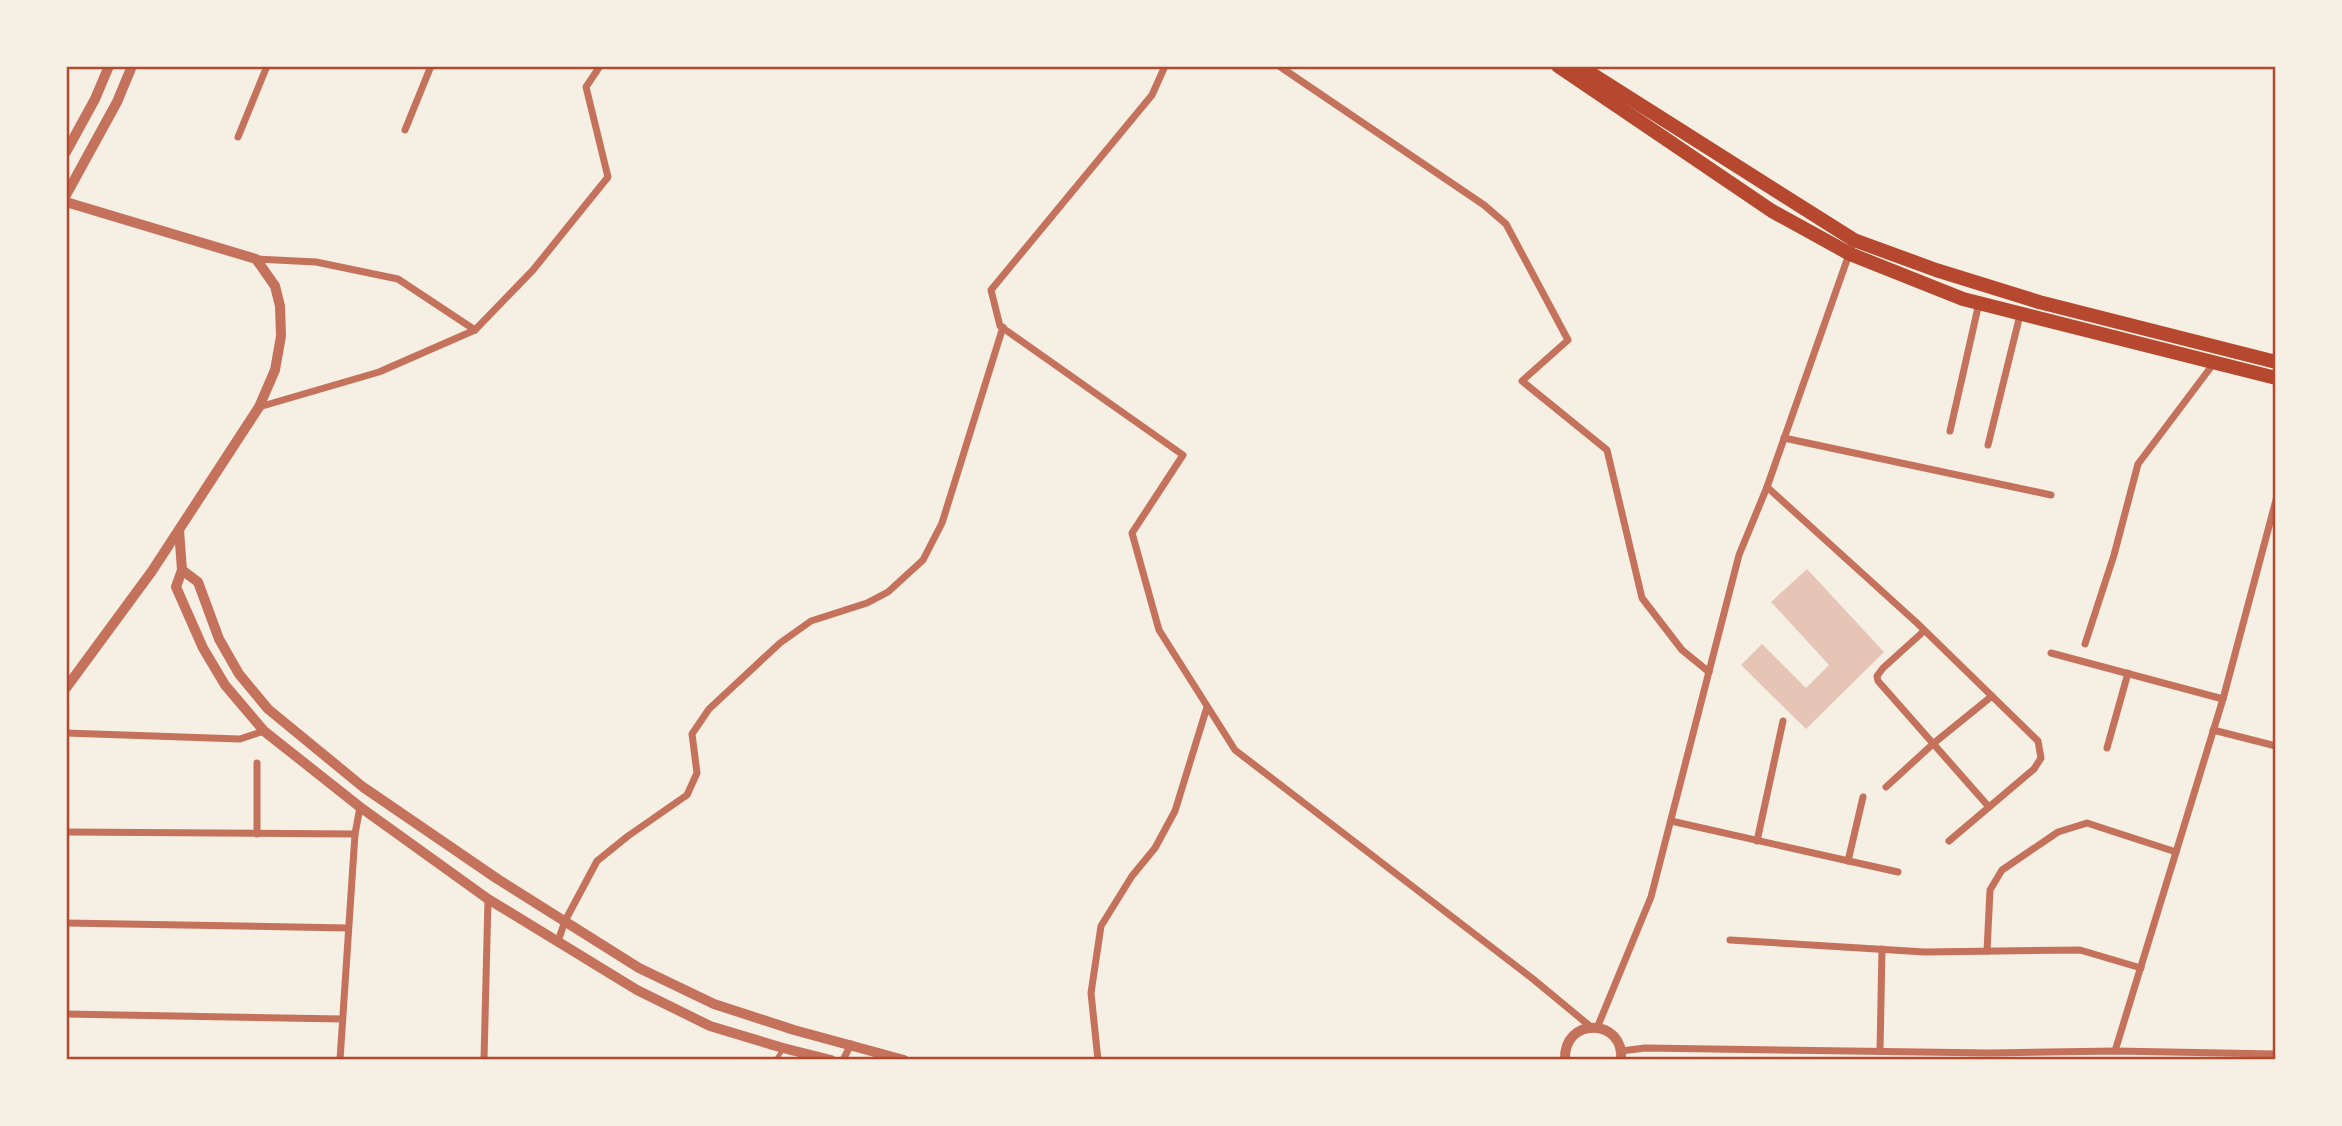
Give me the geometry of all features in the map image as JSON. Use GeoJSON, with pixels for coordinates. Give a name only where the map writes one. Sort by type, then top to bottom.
{"type":"FeatureCollection","features":[{"type":"Feature","properties":{"kind":"main road"},"geometry":{"type":"LineString","coordinates":[[1558,66],[1772,211],[1963,299],[2276,378]]}},
{"type":"Feature","properties":{"kind":"main road"},"geometry":{"type":"LineString","coordinates":[[1579,66],[1852,247],[2039,302],[2276,362]]}},
{"type":"Feature","properties":{"kind":"street"},"geometry":{"type":"LineString","coordinates":[[66,152],[95,99],[109,66]]}},
{"type":"Feature","properties":{"kind":"street"},"geometry":{"type":"LineString","coordinates":[[66,195],[117,102],[132,66]]}},
{"type":"Feature","properties":{"kind":"street"},"geometry":{"type":"LineString","coordinates":[[238,137],[267,66]]}},
{"type":"Feature","properties":{"kind":"street"},"geometry":{"type":"LineString","coordinates":[[405,130],[431,66]]}},
{"type":"Feature","properties":{"kind":"street"},"geometry":{"type":"LineString","coordinates":[[259,407],[379,372],[475,330],[533,270],[608,177],[586,87],[600,66]]}},
{"type":"Feature","properties":{"kind":"street"},"geometry":{"type":"LineString","coordinates":[[558,941],[565,921],[597,861],[638,828],[687,795],[697,773],[692,734],[709,709],[780,643],[811,621],[867,603],[888,592],[923,560],[942,523],[1003,327],[991,290],[1152,95],[1165,66]]}},
{"type":"Feature","properties":{"kind":"street"},"geometry":{"type":"LineString","coordinates":[[1279,66],[1484,205],[1506,225],[1568,340],[1522,382],[1607,450],[1642,598],[1682,650],[1709,672]]}},
{"type":"Feature","properties":{"kind":"street"},"geometry":{"type":"LineString","coordinates":[[66,202],[256,259],[316,262],[398,279],[475,330]]}},
{"type":"Feature","properties":{"kind":"street"},"geometry":{"type":"LineString","coordinates":[[1565,1059],[1569,1040],[1575,1034],[1594,1027],[1651,897],[1739,555],[1767,487],[1852,247]]}},
{"type":"Feature","properties":{"kind":"street"},"geometry":{"type":"LineString","coordinates":[[66,688],[152,571],[259,407],[275,370],[281,336],[280,306],[275,286],[256,259]]}},
{"type":"Feature","properties":{"kind":"street"},"geometry":{"type":"LineString","coordinates":[[1950,431],[1979,303]]}},
{"type":"Feature","properties":{"kind":"street"},"geometry":{"type":"LineString","coordinates":[[1988,445],[2021,315]]}},
{"type":"Feature","properties":{"kind":"street"},"geometry":{"type":"LineString","coordinates":[[1003,327],[1184,455],[1132,533],[1159,630],[1235,750],[1594,1027],[1604,1029],[1615,1038],[1621,1055],[1645,1048],[1880,1051],[1990,1056],[2088,1056],[2115,1051],[2211,1057],[2276,1055]]}},
{"type":"Feature","properties":{"kind":"street"},"geometry":{"type":"LineString","coordinates":[[2085,644],[2114,555],[2138,464],[2214,363]]}},
{"type":"Feature","properties":{"kind":"street"},"geometry":{"type":"LineString","coordinates":[[1784,438],[2050,495]]}},
{"type":"Feature","properties":{"kind":"street"},"geometry":{"type":"LineString","coordinates":[[1767,487],[1924,631],[2038,741],[2041,758],[2034,769],[1949,841]]}},
{"type":"Feature","properties":{"kind":"street"},"geometry":{"type":"LineString","coordinates":[[2115,1051],[2213,730],[2276,500]]}},
{"type":"Feature","properties":{"kind":"street"},"geometry":{"type":"LineString","coordinates":[[179,530],[182,570],[176,587],[203,648],[225,685],[264,731],[360,807],[488,899],[637,990],[710,1026],[831,1059]]}},
{"type":"Feature","properties":{"kind":"street"},"geometry":{"type":"LineString","coordinates":[[182,570],[198,582],[219,639],[239,674],[268,709],[363,787],[496,878],[639,968],[714,1004],[794,1030],[904,1059]]}},
{"type":"Feature","properties":{"kind":"street"},"geometry":{"type":"LineString","coordinates":[[1924,631],[1883,668],[1877,676],[1878,681],[1989,807]]}},
{"type":"Feature","properties":{"kind":"street"},"geometry":{"type":"LineString","coordinates":[[2051,653],[2222,699]]}},
{"type":"Feature","properties":{"kind":"street"},"geometry":{"type":"LineString","coordinates":[[2107,748],[2128,673]]}},
{"type":"Feature","properties":{"kind":"street"},"geometry":{"type":"LineString","coordinates":[[1886,787],[1934,743],[1993,696]]}},
{"type":"Feature","properties":{"kind":"street"},"geometry":{"type":"LineString","coordinates":[[1098,1059],[1091,993],[1101,926],[1132,876],[1155,848],[1175,811],[1208,707]]}},
{"type":"Feature","properties":{"kind":"street"},"geometry":{"type":"LineString","coordinates":[[1757,841],[1783,721]]}},
{"type":"Feature","properties":{"kind":"street"},"geometry":{"type":"LineString","coordinates":[[2213,730],[2276,746]]}},
{"type":"Feature","properties":{"kind":"street"},"geometry":{"type":"LineString","coordinates":[[66,733],[240,739],[264,731]]}},
{"type":"Feature","properties":{"kind":"street"},"geometry":{"type":"LineString","coordinates":[[257,764],[257,834]]}},
{"type":"Feature","properties":{"kind":"street"},"geometry":{"type":"LineString","coordinates":[[1848,861],[1863,797]]}},
{"type":"Feature","properties":{"kind":"street"},"geometry":{"type":"LineString","coordinates":[[340,1059],[355,834],[360,807]]}},
{"type":"Feature","properties":{"kind":"street"},"geometry":{"type":"LineString","coordinates":[[1671,821],[1898,872]]}},
{"type":"Feature","properties":{"kind":"street"},"geometry":{"type":"LineString","coordinates":[[1987,951],[1990,890],[2002,870],[2058,832],[2087,823],[2176,852]]}},
{"type":"Feature","properties":{"kind":"street"},"geometry":{"type":"LineString","coordinates":[[66,832],[355,834]]}},
{"type":"Feature","properties":{"kind":"street"},"geometry":{"type":"LineString","coordinates":[[484,1059],[488,899]]}},
{"type":"Feature","properties":{"kind":"street"},"geometry":{"type":"LineString","coordinates":[[66,923],[348,928]]}},
{"type":"Feature","properties":{"kind":"street"},"geometry":{"type":"LineString","coordinates":[[1730,940],[1925,952],[2080,950],[2141,968]]}},
{"type":"Feature","properties":{"kind":"street"},"geometry":{"type":"LineString","coordinates":[[1880,1051],[1882,949]]}},
{"type":"Feature","properties":{"kind":"street"},"geometry":{"type":"LineString","coordinates":[[66,1014],[342,1019]]}},
{"type":"Feature","properties":{"kind":"street"},"geometry":{"type":"LineString","coordinates":[[843,1059],[850,1044]]}},
{"type":"Feature","properties":{"kind":"lane"},"geometry":{"type":"LineString","coordinates":[[776,1059],[783,1048]]}},
{"type":"Feature","properties":{"kind":"building"},"geometry":{"type":"Polygon","coordinates":[[[1807,569],[1884,652],[1806,729],[1741,665],[1762,644],[1806,688],[1829,665],[1771,602],[1807,569]]]}}]}
